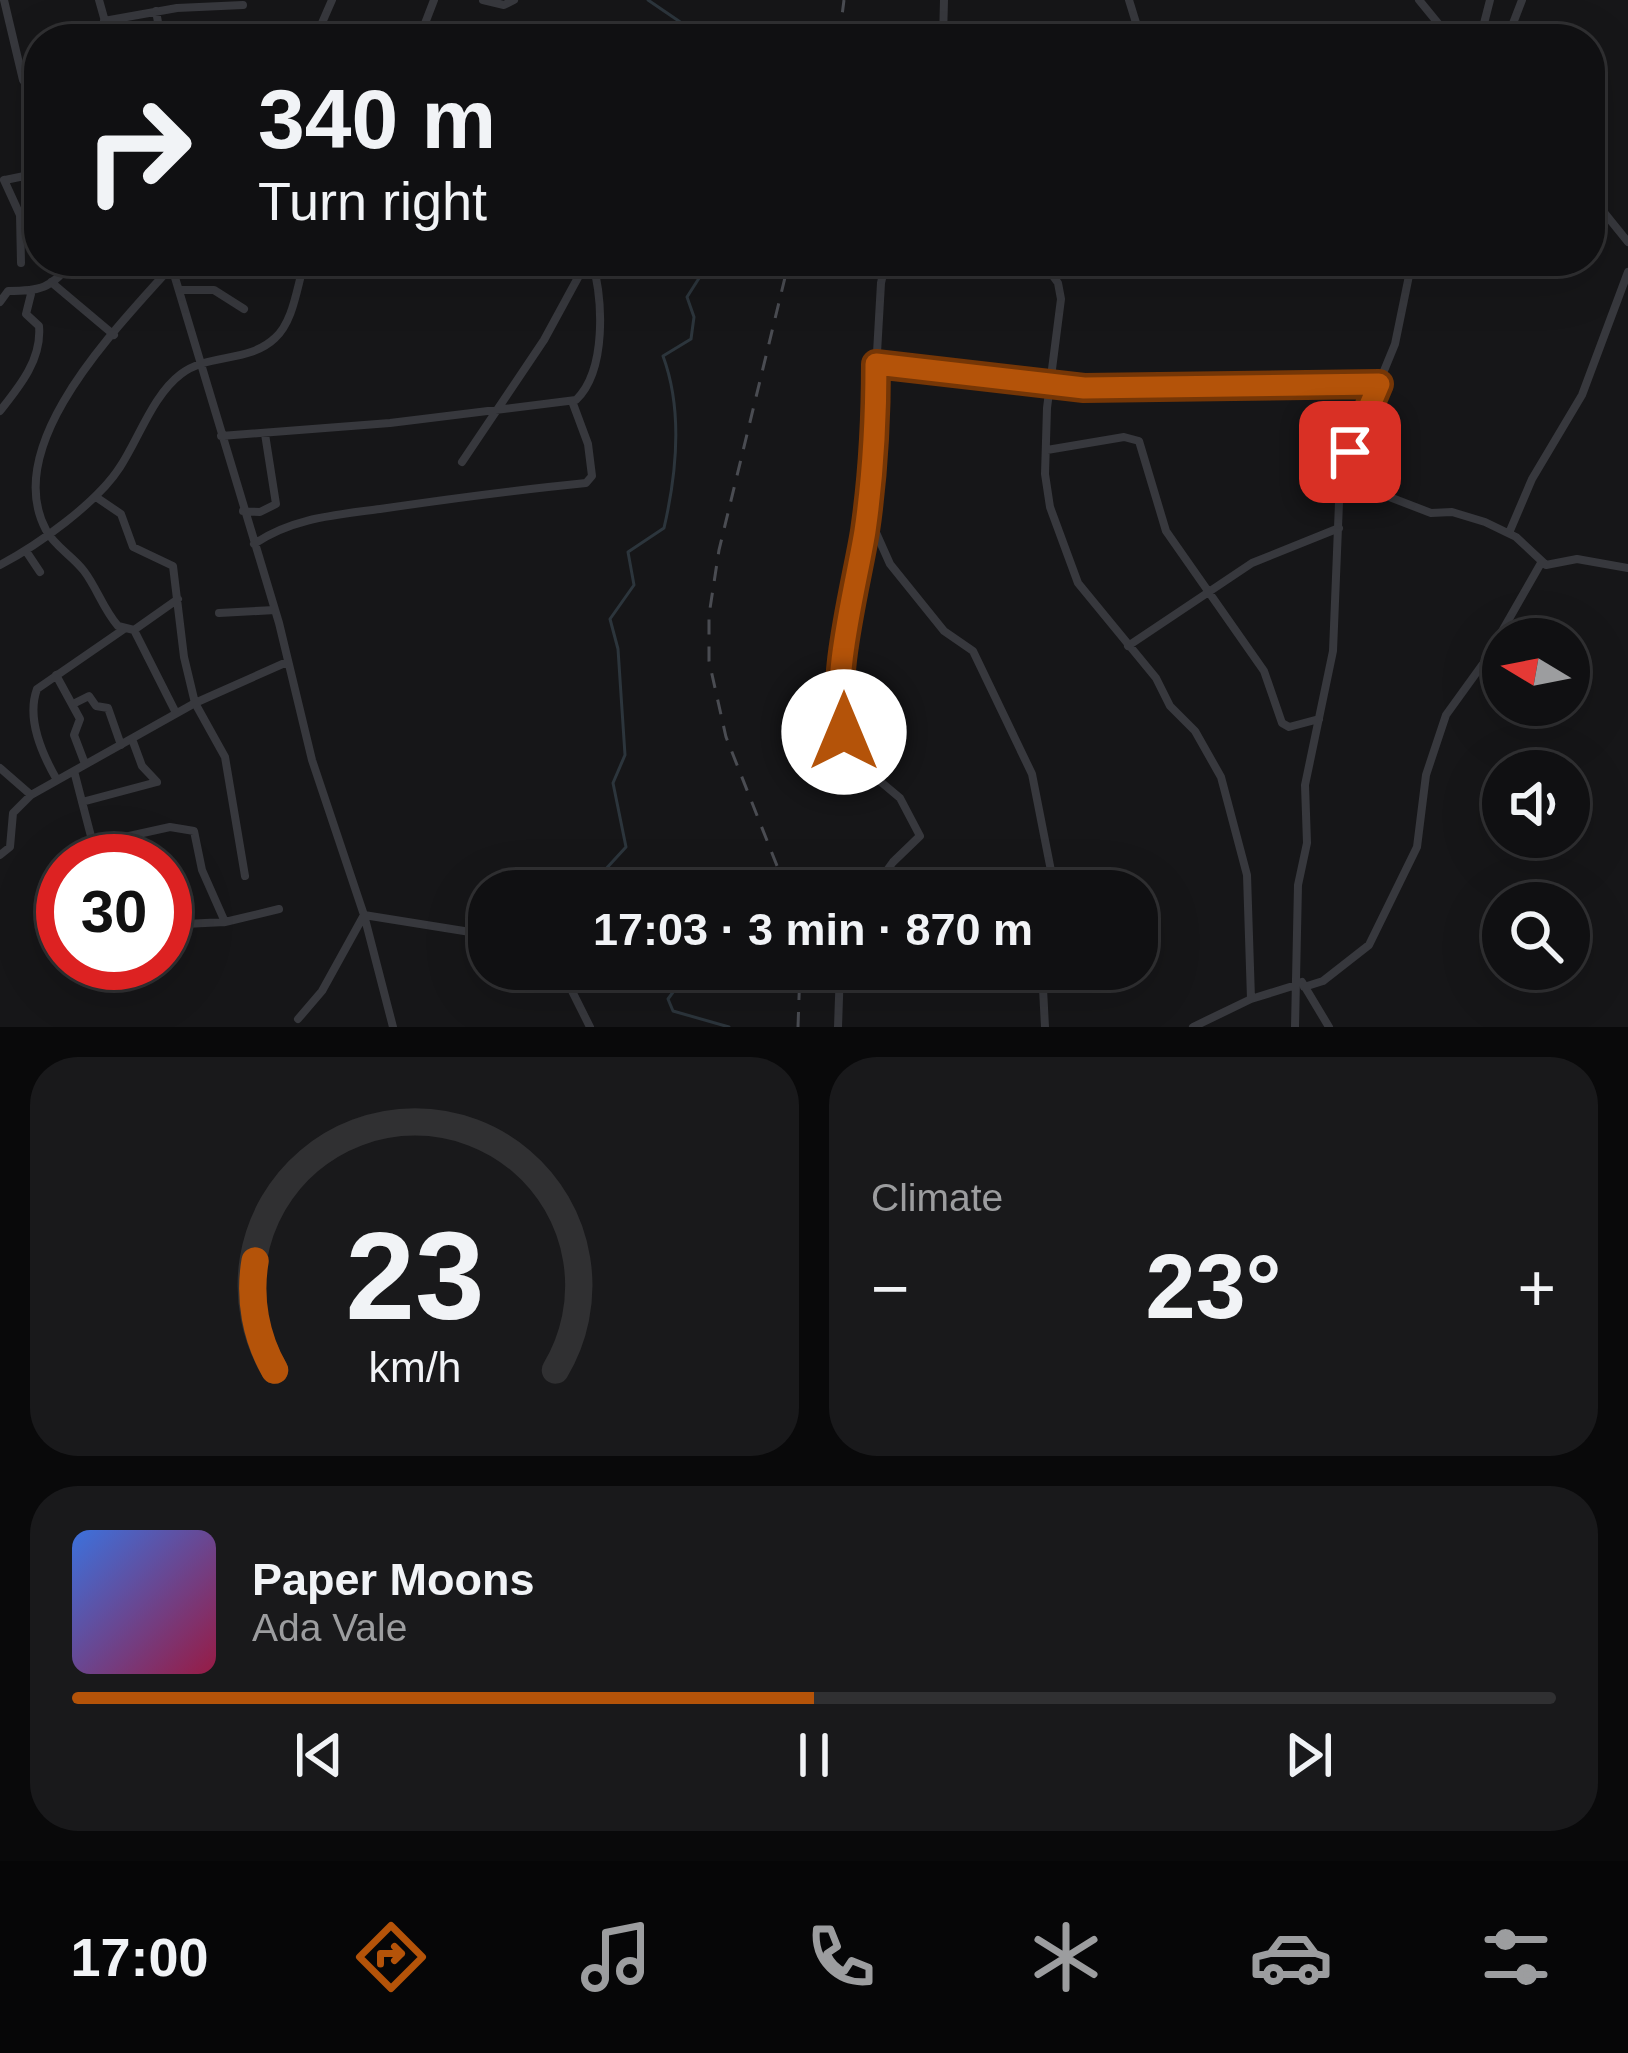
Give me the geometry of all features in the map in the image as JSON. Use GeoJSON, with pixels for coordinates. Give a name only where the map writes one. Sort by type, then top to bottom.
{"type":"FeatureCollection","features":[{"type":"Feature","properties":{"kind":"street"},"geometry":{"type":"LineString","coordinates":[[4,0],[24,80]]}},
{"type":"Feature","properties":{"kind":"street"},"geometry":{"type":"LineString","coordinates":[[99,0],[105,24]]}},
{"type":"Feature","properties":{"kind":"street"},"geometry":{"type":"LineString","coordinates":[[483,0],[504,5],[514,0]]}},
{"type":"Feature","properties":{"kind":"street"},"geometry":{"type":"LineString","coordinates":[[1419,0],[1439,24]]}},
{"type":"Feature","properties":{"kind":"street"},"geometry":{"type":"LineString","coordinates":[[104,21],[156,11],[243,5]]}},
{"type":"Feature","properties":{"kind":"street"},"geometry":{"type":"LineString","coordinates":[[156,11],[158,24]]}},
{"type":"Feature","properties":{"kind":"street"},"geometry":{"type":"LineString","coordinates":[[0,45],[10,30]]}},
{"type":"Feature","properties":{"kind":"street"},"geometry":{"type":"LineString","coordinates":[[2,181],[20,215],[21,262]]}},
{"type":"Feature","properties":{"kind":"street"},"geometry":{"type":"LineString","coordinates":[[1605,214],[1628,242]]}},
{"type":"Feature","properties":{"kind":"street"},"geometry":{"type":"LineString","coordinates":[[1509,533],[1532,479],[1582,395],[1628,272]]}},
{"type":"Feature","properties":{"kind":"street"},"geometry":{"type":"LineString","coordinates":[[1,295],[31,294],[57,276]]}},
{"type":"Feature","properties":{"kind":"street"},"geometry":{"type":"LineString","coordinates":[[161,276],[64,399],[45,437],[38,505],[47,535],[83,570],[113,621],[129,629],[176,713]]}},
{"type":"Feature","properties":{"kind":"street"},"geometry":{"type":"LineString","coordinates":[[175,276],[275,610],[312,760],[364,915],[390,1025]]}},
{"type":"Feature","properties":{"kind":"street"},"geometry":{"type":"LineString","coordinates":[[0,566],[96,497],[171,385],[202,363],[262,348],[276,338],[287,320],[300,276]]}},
{"type":"Feature","properties":{"kind":"street"},"geometry":{"type":"LineString","coordinates":[[462,462],[581,276]]}},
{"type":"Feature","properties":{"kind":"street"},"geometry":{"type":"LineString","coordinates":[[221,436],[390,423],[572,401],[588,385],[597,344],[594,276]]}},
{"type":"Feature","properties":{"kind":"street"},"geometry":{"type":"LineString","coordinates":[[885,276],[868,510],[852,589],[840,720],[862,766],[900,798],[920,836],[886,870]]}},
{"type":"Feature","properties":{"kind":"street"},"geometry":{"type":"LineString","coordinates":[[1053,276],[1061,299],[1046,450],[1050,507],[1074,575],[1201,740],[1229,798],[1248,885],[1251,999]]}},
{"type":"Feature","properties":{"kind":"street"},"geometry":{"type":"LineString","coordinates":[[1295,1027],[1300,986],[1298,885],[1307,844],[1305,785],[1333,651],[1340,478],[1400,328],[1409,276]]}},
{"type":"Feature","properties":{"kind":"street"},"geometry":{"type":"LineString","coordinates":[[51,282],[114,335]]}},
{"type":"Feature","properties":{"kind":"street"},"geometry":{"type":"LineString","coordinates":[[179,290],[214,290],[244,309]]}},
{"type":"Feature","properties":{"kind":"street"},"geometry":{"type":"LineString","coordinates":[[0,411],[26,376],[39,340],[39,326],[26,314],[31,294]]}},
{"type":"Feature","properties":{"kind":"street"},"geometry":{"type":"LineString","coordinates":[[876,364],[1052,385],[1232,389],[1340,381],[1379,384]]}},
{"type":"Feature","properties":{"kind":"street"},"geometry":{"type":"LineString","coordinates":[[254,544],[281,528],[321,516],[433,497],[586,483],[592,476],[588,444],[572,401]]}},
{"type":"Feature","properties":{"kind":"street"},"geometry":{"type":"LineString","coordinates":[[243,511],[260,512],[276,503],[265,434]]}},
{"type":"Feature","properties":{"kind":"street"},"geometry":{"type":"LineString","coordinates":[[1046,450],[1124,437],[1139,441],[1166,531],[1264,671],[1284,726],[1319,719]]}},
{"type":"Feature","properties":{"kind":"street"},"geometry":{"type":"LineString","coordinates":[[1340,478],[1431,513],[1458,513],[1509,533],[1541,563],[1553,566],[1577,559],[1628,568]]}},
{"type":"Feature","properties":{"kind":"street"},"geometry":{"type":"LineString","coordinates":[[96,497],[121,514],[134,547],[173,566],[195,703],[225,757],[245,876]]}},
{"type":"Feature","properties":{"kind":"street"},"geometry":{"type":"LineString","coordinates":[[868,510],[890,564],[944,631],[973,651],[1032,774],[1051,870]]}},
{"type":"Feature","properties":{"kind":"street"},"geometry":{"type":"LineString","coordinates":[[1128,646],[1252,563],[1339,528]]}},
{"type":"Feature","properties":{"kind":"street"},"geometry":{"type":"LineString","coordinates":[[26,551],[40,572]]}},
{"type":"Feature","properties":{"kind":"street"},"geometry":{"type":"LineString","coordinates":[[1192,1027],[1251,999],[1323,981],[1369,945],[1417,847],[1426,775],[1446,715],[1486,661],[1541,563]]}},
{"type":"Feature","properties":{"kind":"street"},"geometry":{"type":"LineString","coordinates":[[56,780],[40,744],[32,703],[37,689],[178,599]]}},
{"type":"Feature","properties":{"kind":"street"},"geometry":{"type":"LineString","coordinates":[[220,614],[275,610]]}},
{"type":"Feature","properties":{"kind":"street"},"geometry":{"type":"LineString","coordinates":[[0,855],[10,847],[13,813],[31,796],[195,703],[287,662]]}},
{"type":"Feature","properties":{"kind":"street"},"geometry":{"type":"LineString","coordinates":[[56,675],[80,719],[74,735],[85,764]]}},
{"type":"Feature","properties":{"kind":"street"},"geometry":{"type":"LineString","coordinates":[[73,704],[88,696],[96,706],[108,708],[121,745]]}},
{"type":"Feature","properties":{"kind":"street"},"geometry":{"type":"LineString","coordinates":[[82,802],[157,782],[142,766],[131,739]]}},
{"type":"Feature","properties":{"kind":"street"},"geometry":{"type":"LineString","coordinates":[[0,768],[31,796]]}},
{"type":"Feature","properties":{"kind":"street"},"geometry":{"type":"LineString","coordinates":[[74,771],[89,834]]}},
{"type":"Feature","properties":{"kind":"street"},"geometry":{"type":"LineString","coordinates":[[144,834],[170,827],[194,831],[202,870],[225,922]]}},
{"type":"Feature","properties":{"kind":"street"},"geometry":{"type":"LineString","coordinates":[[192,924],[225,922],[279,909]]}},
{"type":"Feature","properties":{"kind":"street"},"geometry":{"type":"LineString","coordinates":[[364,915],[468,932]]}},
{"type":"Feature","properties":{"kind":"street"},"geometry":{"type":"LineString","coordinates":[[298,1019],[322,991],[364,915]]}},
{"type":"Feature","properties":{"kind":"street"},"geometry":{"type":"LineString","coordinates":[[1300,986],[1328,1027]]}},
{"type":"Feature","properties":{"kind":"street"},"geometry":{"type":"LineString","coordinates":[[572,990],[590,1027]]}},
{"type":"Feature","properties":{"kind":"street"},"geometry":{"type":"LineString","coordinates":[[838,1027],[839,990]]}},
{"type":"Feature","properties":{"kind":"street"},"geometry":{"type":"LineString","coordinates":[[1043,990],[1046,1027]]}},
{"type":"Feature","properties":{"kind":"waterway"},"geometry":{"type":"LineString","coordinates":[[648,0],[683,24]]}},
{"type":"Feature","properties":{"kind":"waterway"},"geometry":{"type":"LineString","coordinates":[[605,870],[626,847],[613,783],[625,755],[618,649],[610,619],[634,585],[628,552],[664,528],[676,441],[663,356],[691,339],[694,317],[687,297],[700,276]]}},
{"type":"Feature","properties":{"kind":"waterway"},"geometry":{"type":"LineString","coordinates":[[675,990],[668,999],[673,1011],[729,1027]]}},
{"type":"Feature","properties":{"kind":"railway"},"geometry":{"type":"LineString","coordinates":[[841,24],[844,0]]}},
{"type":"Feature","properties":{"kind":"railway"},"geometry":{"type":"LineString","coordinates":[[779,870],[726,737],[709,661],[709,615],[719,550],[785,276]]}},
{"type":"Feature","properties":{"kind":"railway"},"geometry":{"type":"LineString","coordinates":[[798,1027],[799,990]]}},
{"type":"Feature","properties":{"kind":"route"},"geometry":{"type":"LineString","coordinates":[[844,732],[839,705],[852,589],[868,510],[876,364],[1084,388],[1379,384],[1350,452]]}}]}
